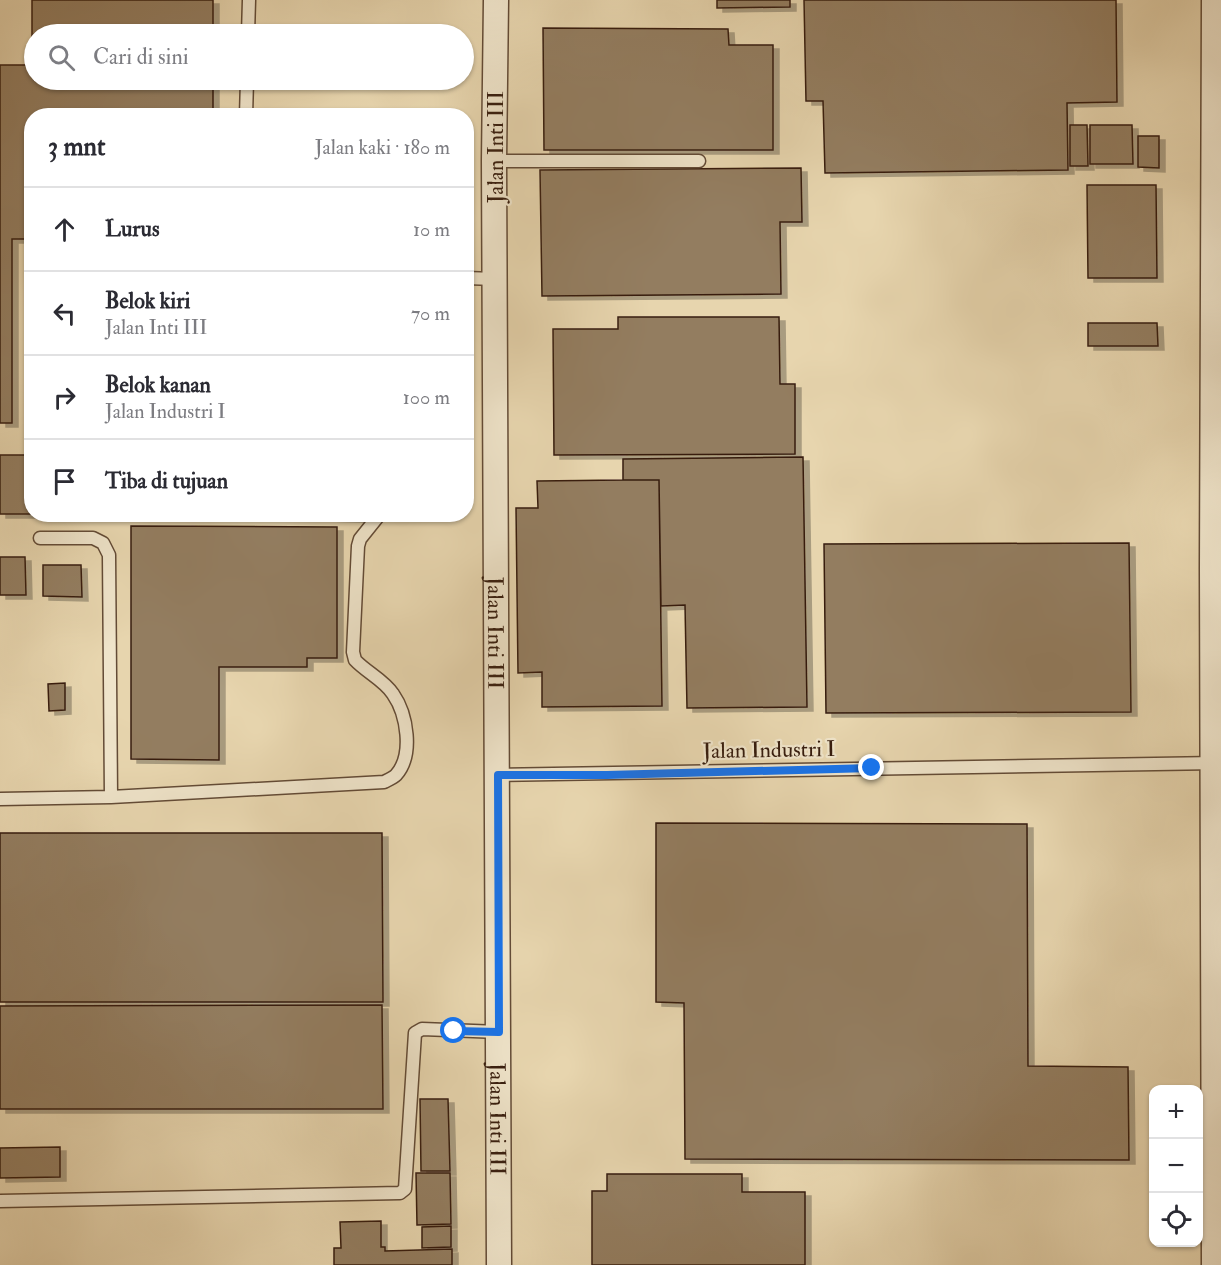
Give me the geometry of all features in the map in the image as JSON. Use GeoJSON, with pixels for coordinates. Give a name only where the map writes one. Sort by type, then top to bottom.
{"type":"FeatureCollection","features":[{"type":"Feature","properties":{"kind":"street","name":"Jalan Inti III"},"geometry":{"type":"LineString","coordinates":[[496,0],[494,161],[499,1265]]}},
{"type":"Feature","properties":{"kind":"street"},"geometry":{"type":"LineString","coordinates":[[1214,0],[1217,570],[1214,1265]]}},
{"type":"Feature","properties":{"kind":"lane"},"geometry":{"type":"LineString","coordinates":[[248,24],[249,0]]}},
{"type":"Feature","properties":{"kind":"lane"},"geometry":{"type":"LineString","coordinates":[[246,108],[247,90]]}},
{"type":"Feature","properties":{"kind":"lane"},"geometry":{"type":"LineString","coordinates":[[494,161],[699,160]]}},
{"type":"Feature","properties":{"kind":"lane"},"geometry":{"type":"LineString","coordinates":[[474,278],[495,279]]}},
{"type":"Feature","properties":{"kind":"lane"},"geometry":{"type":"LineString","coordinates":[[0,799],[111,797],[384,782],[396,774],[404,759],[406,746],[400,706],[392,692],[355,660],[353,652],[358,546],[360,539],[374,522]]}},
{"type":"Feature","properties":{"kind":"lane"},"geometry":{"type":"LineString","coordinates":[[40,538],[93,538],[104,543],[110,555],[111,797]]}},
{"type":"Feature","properties":{"kind":"lane","name":"Jalan Industri I"},"geometry":{"type":"LineString","coordinates":[[498,775],[1217,763]]}},
{"type":"Feature","properties":{"kind":"lane"},"geometry":{"type":"LineString","coordinates":[[0,1201],[400,1193],[405,1189],[415,1034],[422,1029],[499,1032]]}},
{"type":"Feature","properties":{"kind":"building"},"geometry":{"type":"Polygon","coordinates":[[[32,0],[213,0],[213,24],[32,24],[32,0]]]}},
{"type":"Feature","properties":{"kind":"building"},"geometry":{"type":"Polygon","coordinates":[[[717,0],[790,0],[790,7],[717,8],[717,0]]]}},
{"type":"Feature","properties":{"kind":"building"},"geometry":{"type":"Polygon","coordinates":[[[804,0],[1116,0],[1117,102],[1067,103],[1068,170],[825,173],[823,101],[806,101],[804,0]]]}},
{"type":"Feature","properties":{"kind":"building"},"geometry":{"type":"Polygon","coordinates":[[[543,28],[728,29],[729,45],[773,45],[773,150],[544,150],[543,28]]]}},
{"type":"Feature","properties":{"kind":"building"},"geometry":{"type":"Polygon","coordinates":[[[0,65],[24,65],[24,90],[213,90],[213,108],[24,108],[24,239],[12,239],[12,423],[0,423],[0,65]]]}},
{"type":"Feature","properties":{"kind":"building"},"geometry":{"type":"Polygon","coordinates":[[[1070,125],[1087,125],[1088,166],[1070,166],[1070,125]]]}},
{"type":"Feature","properties":{"kind":"building"},"geometry":{"type":"Polygon","coordinates":[[[1090,125],[1132,125],[1133,164],[1090,164],[1090,125]]]}},
{"type":"Feature","properties":{"kind":"building"},"geometry":{"type":"Polygon","coordinates":[[[1138,136],[1159,136],[1159,168],[1138,167],[1138,136]]]}},
{"type":"Feature","properties":{"kind":"building"},"geometry":{"type":"Polygon","coordinates":[[[801,168],[802,222],[780,222],[781,294],[542,296],[540,170],[801,168]]]}},
{"type":"Feature","properties":{"kind":"building"},"geometry":{"type":"Polygon","coordinates":[[[1087,185],[1156,185],[1157,278],[1088,278],[1087,185]]]}},
{"type":"Feature","properties":{"kind":"building"},"geometry":{"type":"Polygon","coordinates":[[[618,317],[779,317],[780,384],[795,384],[795,454],[554,455],[553,329],[618,329],[618,317]]]}},
{"type":"Feature","properties":{"kind":"building"},"geometry":{"type":"Polygon","coordinates":[[[1088,323],[1157,323],[1158,346],[1088,346],[1088,323]]]}},
{"type":"Feature","properties":{"kind":"building"},"geometry":{"type":"Polygon","coordinates":[[[0,455],[24,455],[24,514],[0,514],[0,455]]]}},
{"type":"Feature","properties":{"kind":"building"},"geometry":{"type":"Polygon","coordinates":[[[803,457],[807,707],[687,708],[685,605],[661,606],[659,480],[623,480],[623,459],[803,457]]]}},
{"type":"Feature","properties":{"kind":"building"},"geometry":{"type":"Polygon","coordinates":[[[659,480],[662,706],[542,707],[542,672],[518,673],[516,508],[538,508],[537,481],[659,480]]]}},
{"type":"Feature","properties":{"kind":"building"},"geometry":{"type":"Polygon","coordinates":[[[131,526],[337,527],[337,658],[307,658],[307,667],[219,667],[219,760],[131,759],[131,526]]]}},
{"type":"Feature","properties":{"kind":"building"},"geometry":{"type":"Polygon","coordinates":[[[1129,543],[1131,712],[826,713],[824,544],[1129,543]]]}},
{"type":"Feature","properties":{"kind":"building"},"geometry":{"type":"Polygon","coordinates":[[[0,557],[25,557],[26,595],[0,595],[0,557]]]}},
{"type":"Feature","properties":{"kind":"building"},"geometry":{"type":"Polygon","coordinates":[[[43,565],[81,565],[82,597],[43,596],[43,565]]]}},
{"type":"Feature","properties":{"kind":"building"},"geometry":{"type":"Polygon","coordinates":[[[65,683],[65,710],[49,711],[48,684],[65,683]]]}},
{"type":"Feature","properties":{"kind":"building"},"geometry":{"type":"Polygon","coordinates":[[[656,823],[1027,824],[1028,1066],[1128,1067],[1129,1160],[685,1159],[684,1003],[656,1002],[656,823]]]}},
{"type":"Feature","properties":{"kind":"building"},"geometry":{"type":"Polygon","coordinates":[[[0,833],[382,833],[383,1002],[0,1002],[0,833]]]}},
{"type":"Feature","properties":{"kind":"building"},"geometry":{"type":"Polygon","coordinates":[[[382,1005],[383,1109],[0,1109],[0,1006],[382,1005]]]}},
{"type":"Feature","properties":{"kind":"building"},"geometry":{"type":"Polygon","coordinates":[[[420,1099],[448,1099],[450,1171],[421,1171],[420,1099]]]}},
{"type":"Feature","properties":{"kind":"building"},"geometry":{"type":"Polygon","coordinates":[[[60,1147],[60,1177],[0,1178],[0,1148],[60,1147]]]}},
{"type":"Feature","properties":{"kind":"building"},"geometry":{"type":"Polygon","coordinates":[[[416,1173],[450,1173],[451,1224],[417,1225],[416,1173]]]}},
{"type":"Feature","properties":{"kind":"building"},"geometry":{"type":"Polygon","coordinates":[[[607,1174],[742,1174],[742,1192],[805,1192],[805,1265],[592,1265],[592,1191],[607,1191],[607,1174]]]}},
{"type":"Feature","properties":{"kind":"building"},"geometry":{"type":"Polygon","coordinates":[[[381,1221],[381,1247],[385,1247],[385,1251],[452,1249],[452,1265],[334,1265],[334,1248],[341,1248],[340,1222],[381,1221]]]}},
{"type":"Feature","properties":{"kind":"building"},"geometry":{"type":"Polygon","coordinates":[[[451,1226],[451,1247],[422,1248],[422,1227],[451,1226]]]}},
{"type":"Feature","properties":{"kind":"route"},"geometry":{"type":"LineString","coordinates":[[454,1031],[499,1032],[498,775],[607,775],[872,768]]}}]}
